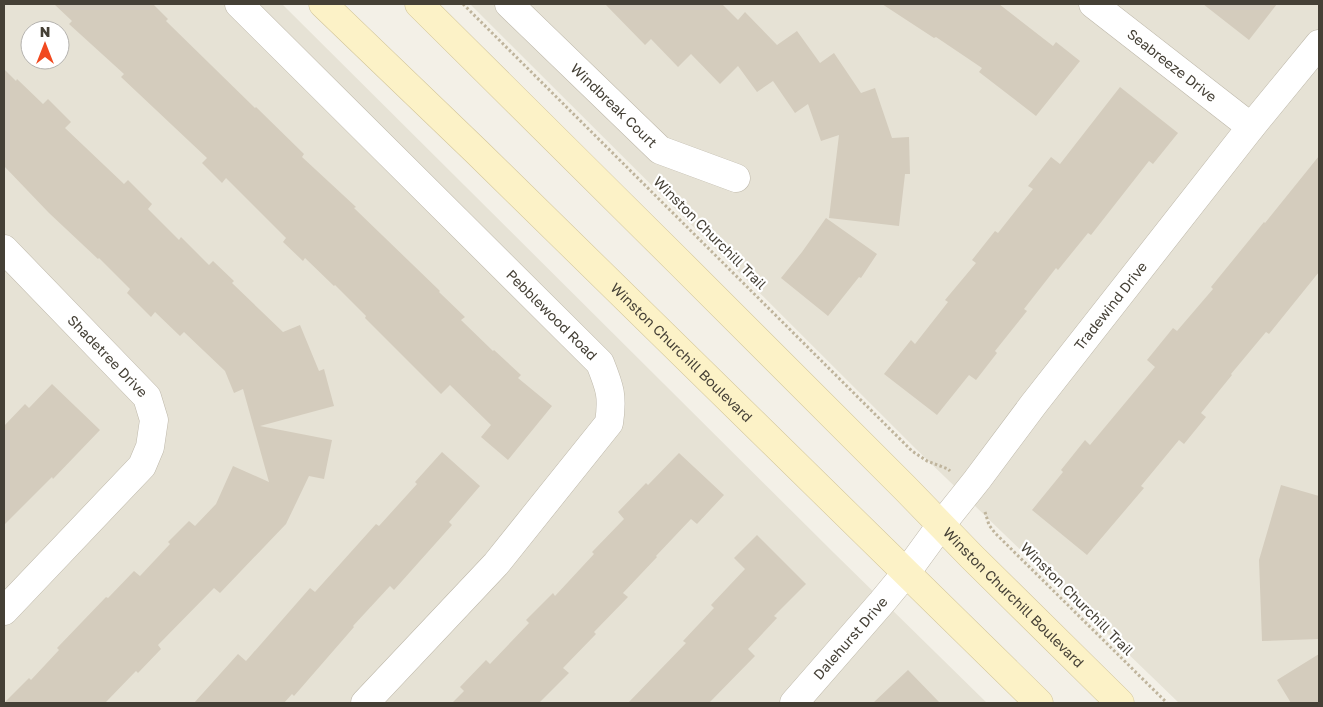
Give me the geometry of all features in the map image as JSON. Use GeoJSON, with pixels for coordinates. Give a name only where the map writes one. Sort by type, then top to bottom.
{"type":"FeatureCollection","features":[{"type":"Feature","properties":{"kind":"main road","name":"Winston Churchill Boulevard"},"geometry":{"type":"LineString","coordinates":[[323,4],[1039,703]]}},
{"type":"Feature","properties":{"kind":"main road","name":"Winston Churchill Boulevard"},"geometry":{"type":"LineString","coordinates":[[419,4],[694,276],[1120,703]]}},
{"type":"Feature","properties":{"kind":"street","name":"Pebblewood Road"},"geometry":{"type":"LineString","coordinates":[[239,4],[600,363],[609,384],[612,404],[609,423],[496,564],[365,703]]}},
{"type":"Feature","properties":{"kind":"street","name":"Windbreak Court"},"geometry":{"type":"LineString","coordinates":[[509,4],[660,150],[736,178]]}},
{"type":"Feature","properties":{"kind":"street","name":"Seabreeze Drive"},"geometry":{"type":"LineString","coordinates":[[1092,4],[1250,127]]}},
{"type":"Feature","properties":{"kind":"street","name":"Tradewind Drive"},"geometry":{"type":"LineString","coordinates":[[906,573],[1032,405],[1250,127],[1319,44]]}},
{"type":"Feature","properties":{"kind":"street","name":"Shadetree Drive"},"geometry":{"type":"LineString","coordinates":[[4,249],[147,397],[154,420],[150,447],[142,466],[4,611]]}},
{"type":"Feature","properties":{"kind":"street","name":"Dalehurst Drive"},"geometry":{"type":"LineString","coordinates":[[794,703],[906,573]]}},
{"type":"Feature","properties":{"kind":"path","name":"Winston Churchill Trail"},"geometry":{"type":"LineString","coordinates":[[463,4],[912,451],[927,461],[948,469]]}},
{"type":"Feature","properties":{"kind":"path","name":"Winston Churchill Trail"},"geometry":{"type":"LineString","coordinates":[[984,504],[989,525],[995,534],[1167,703]]}},
{"type":"Feature","properties":{"kind":"shaded area"},"geometry":{"type":"Polygon","coordinates":[[[4,4],[282,4],[987,703],[4,703],[4,4]]]}},
{"type":"Feature","properties":{"kind":"shaded area"},"geometry":{"type":"Polygon","coordinates":[[[470,4],[1319,4],[1319,703],[1179,703],[916,449],[470,4]]]}},
{"type":"Feature","properties":{"kind":"building"},"geometry":{"type":"Polygon","coordinates":[[[54,4],[153,4],[168,19],[166,21],[304,154],[302,157],[356,207],[354,208],[465,317],[461,320],[521,375],[518,378],[552,406],[508,460],[481,437],[491,425],[450,385],[441,394],[335,285],[305,258],[303,261],[283,242],[286,238],[226,178],[222,183],[202,163],[207,158],[121,77],[124,74],[70,25],[72,21],[54,4]]]}},
{"type":"Feature","properties":{"kind":"building"},"geometry":{"type":"Polygon","coordinates":[[[605,4],[722,4],[738,20],[745,12],[777,45],[797,31],[820,63],[834,53],[861,93],[875,88],[892,138],[909,137],[910,174],[905,174],[899,226],[829,218],[839,135],[821,141],[808,104],[795,113],[773,81],[757,92],[738,66],[720,84],[691,54],[678,67],[651,39],[645,45],[605,4]]]}},
{"type":"Feature","properties":{"kind":"building"},"geometry":{"type":"Polygon","coordinates":[[[882,4],[999,4],[1053,46],[1056,42],[1080,61],[1036,116],[979,72],[982,68],[882,4]]]}},
{"type":"Feature","properties":{"kind":"building"},"geometry":{"type":"Polygon","coordinates":[[[1203,4],[1277,4],[1249,40],[1203,4]]]}},
{"type":"Feature","properties":{"kind":"building"},"geometry":{"type":"Polygon","coordinates":[[[4,69],[43,104],[48,99],[71,122],[65,128],[124,184],[128,180],[152,204],[148,209],[179,240],[181,237],[209,265],[213,261],[234,281],[232,283],[283,332],[300,325],[319,371],[324,369],[334,406],[260,426],[332,440],[324,479],[309,476],[286,524],[220,593],[214,588],[158,645],[161,649],[138,673],[136,671],[105,703],[4,703],[29,678],[31,680],[59,650],[57,648],[134,571],[140,576],[170,544],[168,542],[189,521],[195,526],[216,504],[233,466],[269,482],[243,389],[234,393],[225,371],[184,332],[180,336],[155,312],[151,317],[127,293],[130,289],[49,213],[4,166],[4,69]]]}},
{"type":"Feature","properties":{"kind":"building"},"geometry":{"type":"Polygon","coordinates":[[[1120,87],[1178,133],[1153,164],[1149,161],[1091,235],[1088,233],[1058,270],[1056,268],[1024,309],[1027,311],[995,351],[997,353],[976,380],[969,375],[937,415],[884,374],[911,340],[915,344],[948,302],[945,300],[976,263],[972,260],[995,231],[998,233],[1033,189],[1028,186],[1051,157],[1060,164],[1120,87]]]}},
{"type":"Feature","properties":{"kind":"building"},"geometry":{"type":"Polygon","coordinates":[[[1319,156],[1319,272],[1269,334],[1266,332],[1231,374],[1201,413],[1206,417],[1184,444],[1179,440],[1141,486],[1144,488],[1087,555],[1032,510],[1063,472],[1061,470],[1085,440],[1090,445],[1155,367],[1147,360],[1173,328],[1177,331],[1213,289],[1211,287],[1319,156]]]}},
{"type":"Feature","properties":{"kind":"building"},"geometry":{"type":"Polygon","coordinates":[[[826,218],[877,254],[861,278],[859,277],[828,316],[781,278],[826,218]]]}},
{"type":"Feature","properties":{"kind":"building"},"geometry":{"type":"Polygon","coordinates":[[[52,384],[100,430],[53,479],[52,477],[4,525],[4,426],[25,404],[29,408],[52,384]]]}},
{"type":"Feature","properties":{"kind":"building"},"geometry":{"type":"Polygon","coordinates":[[[442,452],[480,486],[449,522],[452,525],[394,590],[390,586],[353,626],[294,696],[292,694],[284,703],[194,703],[238,654],[246,661],[310,588],[315,592],[376,524],[379,526],[417,484],[415,482],[442,452]]]}},
{"type":"Feature","properties":{"kind":"building"},"geometry":{"type":"Polygon","coordinates":[[[679,453],[724,495],[697,524],[691,519],[623,593],[628,597],[563,668],[569,673],[539,703],[452,703],[464,691],[460,687],[486,660],[490,664],[529,623],[526,620],[553,593],[555,596],[594,554],[592,552],[624,519],[618,512],[679,453]]]}},
{"type":"Feature","properties":{"kind":"building"},"geometry":{"type":"Polygon","coordinates":[[[1281,485],[1319,496],[1319,639],[1262,641],[1259,560],[1281,485]]]}},
{"type":"Feature","properties":{"kind":"building"},"geometry":{"type":"Polygon","coordinates":[[[757,535],[806,584],[774,616],[777,618],[748,649],[755,656],[709,703],[628,703],[686,643],[683,641],[714,608],[711,605],[745,569],[734,558],[757,535]]]}},
{"type":"Feature","properties":{"kind":"building"},"geometry":{"type":"Polygon","coordinates":[[[1319,654],[1319,703],[1291,703],[1277,680],[1319,654]]]}},
{"type":"Feature","properties":{"kind":"building"},"geometry":{"type":"Polygon","coordinates":[[[908,670],[940,703],[873,703],[908,670]]]}}]}
